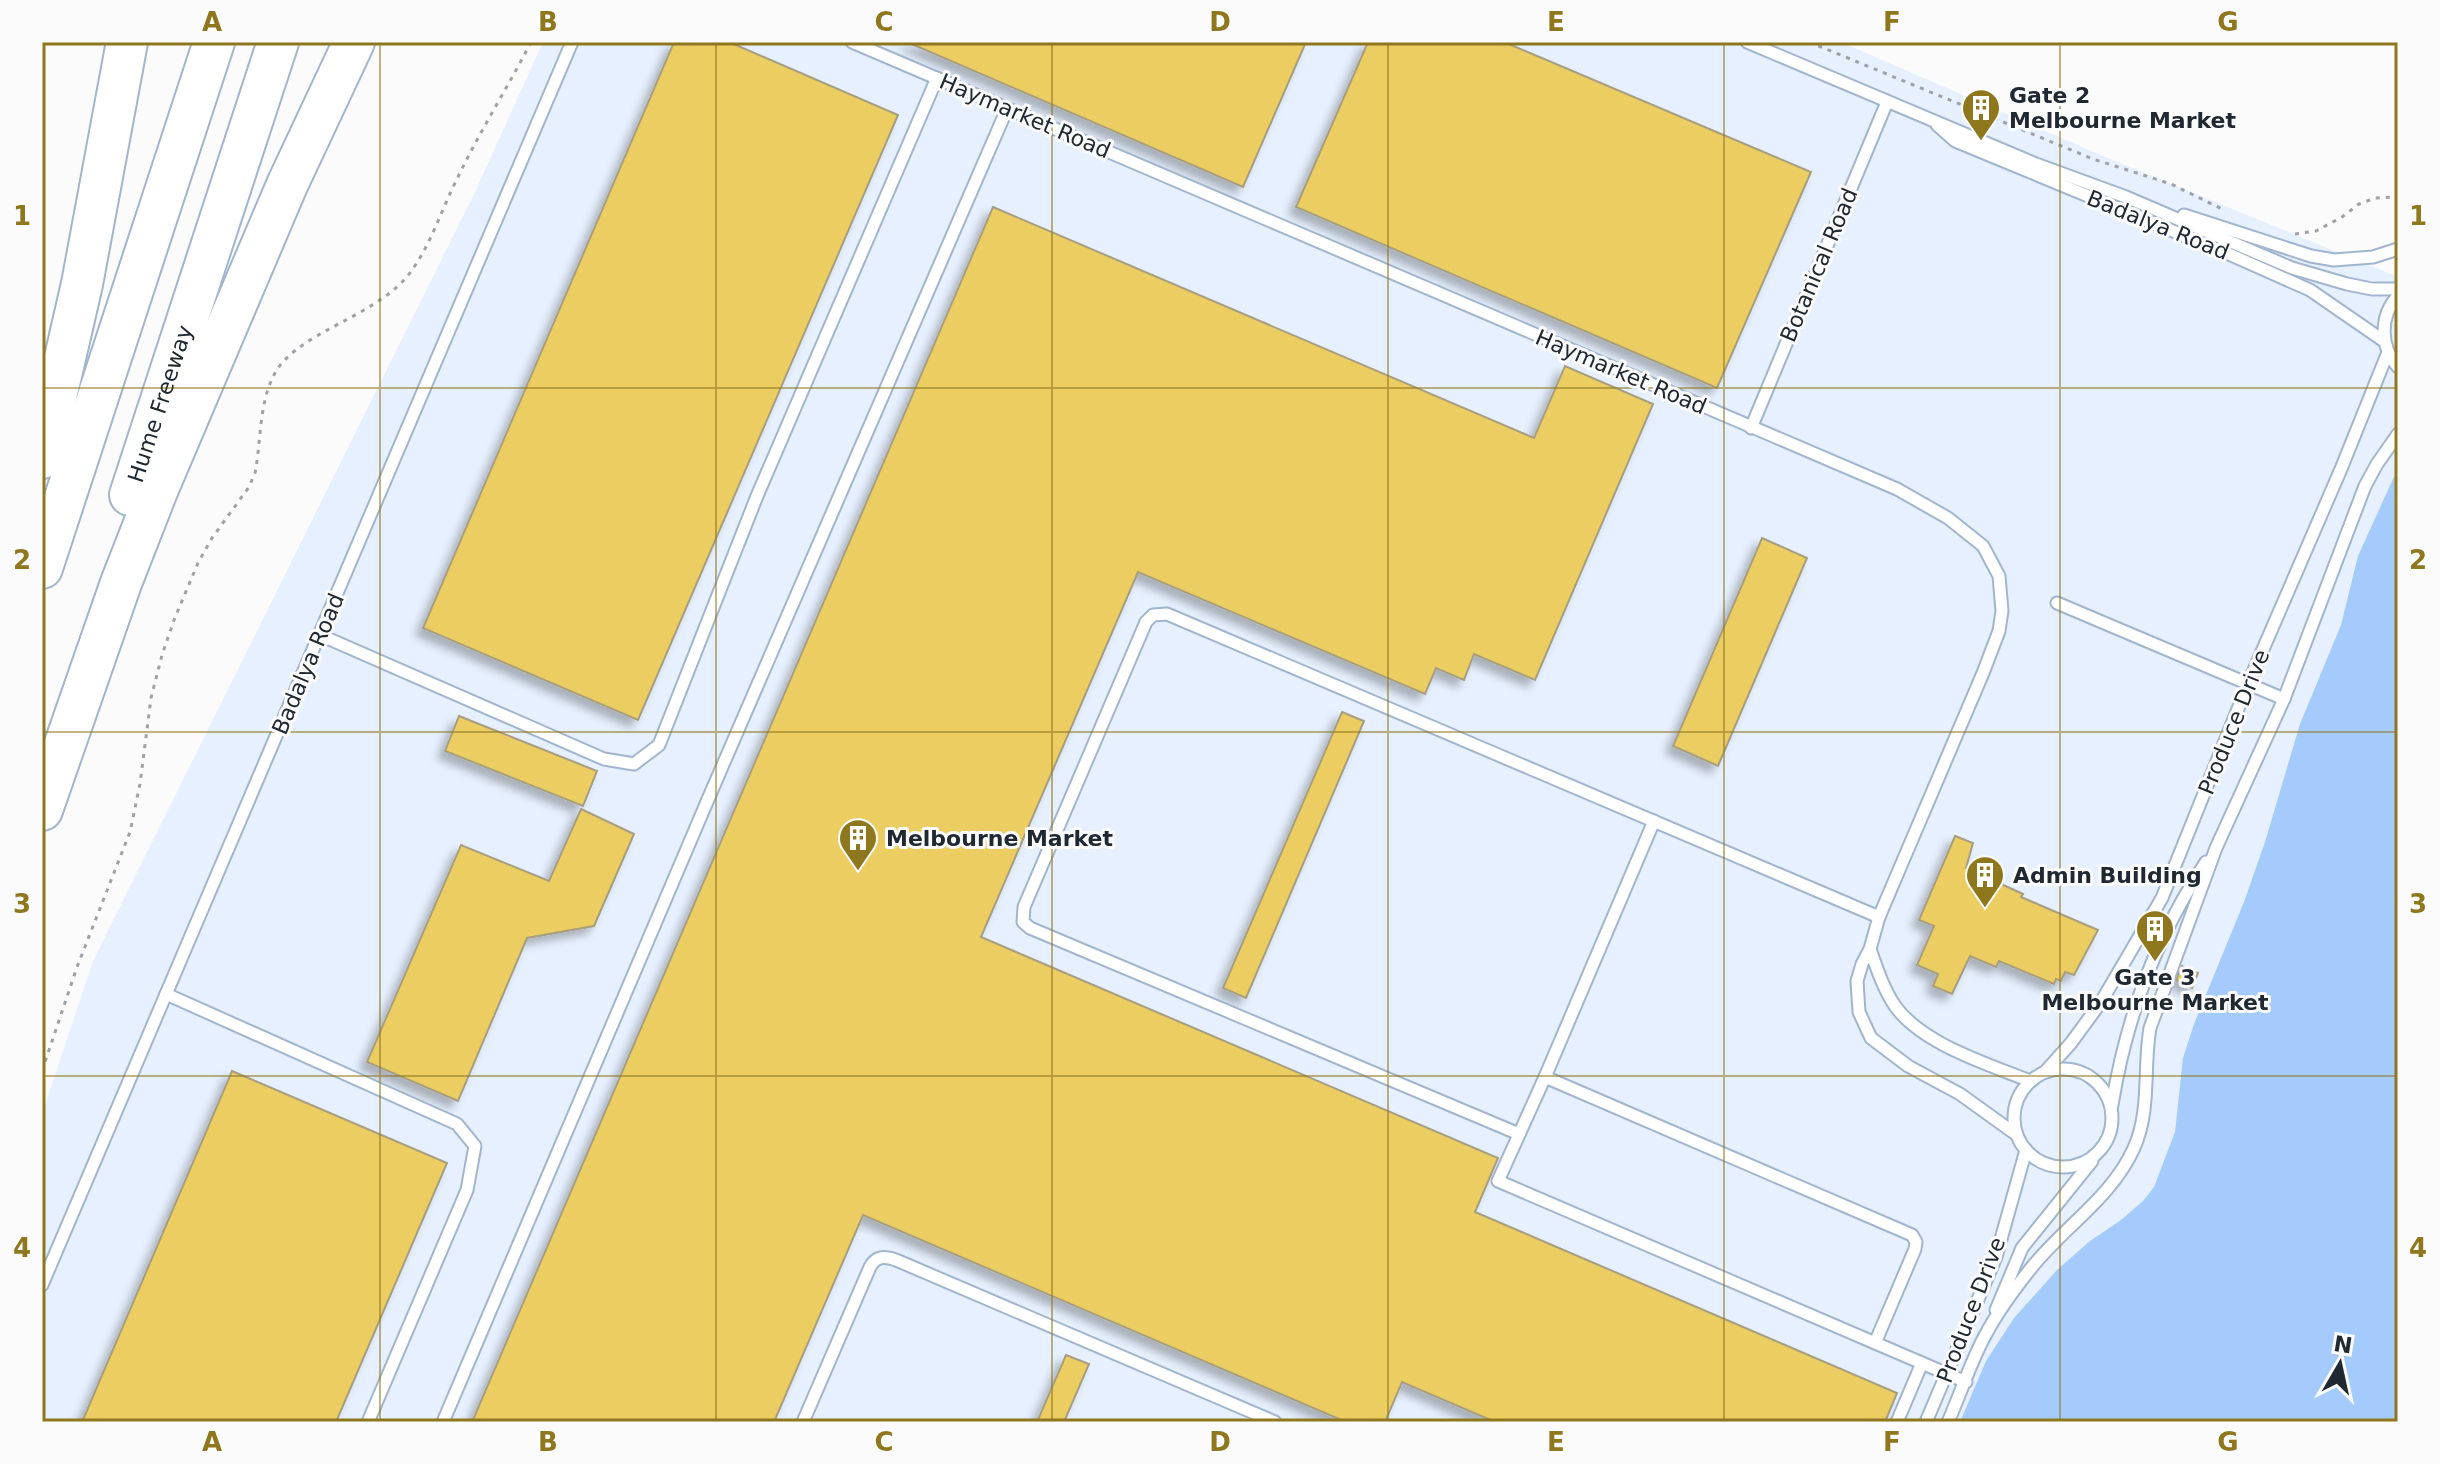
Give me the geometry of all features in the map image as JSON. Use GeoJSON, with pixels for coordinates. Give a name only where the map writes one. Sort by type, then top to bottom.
{"type":"FeatureCollection","features":[{"type":"Feature","properties":{"kind":"highway"},"geometry":{"type":"LineString","coordinates":[[42,458],[82,284],[127,42]]}},
{"type":"Feature","properties":{"kind":"highway"},"geometry":{"type":"LineString","coordinates":[[42,568],[214,42]]}},
{"type":"Feature","properties":{"kind":"highway","name":"Hume Freeway"},"geometry":{"type":"LineString","coordinates":[[42,765],[278,42]]}},
{"type":"Feature","properties":{"kind":"highway"},"geometry":{"type":"LineString","coordinates":[[42,810],[121,583],[157,491],[287,185],[354,42]]}},
{"type":"Feature","properties":{"kind":"lane","name":"Badalya Road"},"geometry":{"type":"LineString","coordinates":[[42,1285],[572,42]]}},
{"type":"Feature","properties":{"kind":"lane","name":"Haymarket Road"},"geometry":{"type":"LineString","coordinates":[[852,42],[1926,504],[1983,546],[1999,576],[2002,593],[1999,631],[1879,917],[1857,981],[1859,1012],[1871,1038],[1908,1066],[1960,1094],[2017,1135]]}},
{"type":"Feature","properties":{"kind":"lane","name":"Badalya Road"},"geometry":{"type":"LineString","coordinates":[[1747,42],[2292,268],[2372,289],[2398,289]]}},
{"type":"Feature","properties":{"kind":"lane"},"geometry":{"type":"LineString","coordinates":[[320,635],[604,759],[634,764],[659,745],[757,496],[937,78]]}},
{"type":"Feature","properties":{"kind":"lane","name":"Botanical Road"},"geometry":{"type":"LineString","coordinates":[[1751,428],[1887,102]]}},
{"type":"Feature","properties":{"kind":"lane"},"geometry":{"type":"LineString","coordinates":[[443,1422],[1007,109]]}},
{"type":"Feature","properties":{"kind":"lane","name":"Badalya Road"},"geometry":{"type":"LineString","coordinates":[[1928,118],[1955,141],[2310,290],[2386,347]]}},
{"type":"Feature","properties":{"kind":"lane"},"geometry":{"type":"LineString","coordinates":[[2126,197],[2311,256],[2334,260],[2373,257],[2398,249]]}},
{"type":"Feature","properties":{"kind":"lane","name":"Produce Drive"},"geometry":{"type":"LineString","coordinates":[[2045,1072],[2101,1002],[2162,898],[2248,684],[2341,469],[2386,347],[2385,320],[2388,309],[2398,296]]}},
{"type":"Feature","properties":{"kind":"lane"},"geometry":{"type":"LineString","coordinates":[[2386,347],[2398,367]]}},
{"type":"Feature","properties":{"kind":"lane","name":"Produce Drive"},"geometry":{"type":"LineString","coordinates":[[1987,1333],[2032,1267],[2099,1200],[2125,1167],[2136,1144],[2147,1094],[2145,1054],[2150,1028],[2216,848],[2284,699],[2365,486],[2398,434]]}},
{"type":"Feature","properties":{"kind":"lane"},"geometry":{"type":"LineString","coordinates":[[2057,603],[2284,699]]}},
{"type":"Feature","properties":{"kind":"lane"},"geometry":{"type":"LineString","coordinates":[[1519,1134],[1338,1060],[1026,925],[1022,918],[1024,907],[1149,618],[1163,612],[1879,917]]}},
{"type":"Feature","properties":{"kind":"lane"},"geometry":{"type":"LineString","coordinates":[[1654,821],[1498,1181],[1966,1382]]}},
{"type":"Feature","properties":{"kind":"lane","name":"Produce Drive"},"geometry":{"type":"LineString","coordinates":[[2112,1106],[2131,1017],[2168,928],[2188,889],[2216,848]]}},
{"type":"Feature","properties":{"kind":"lane"},"geometry":{"type":"LineString","coordinates":[[1870,949],[1882,984],[1896,1008],[1915,1027],[1955,1050],[2030,1081]]}},
{"type":"Feature","properties":{"kind":"lane"},"geometry":{"type":"LineString","coordinates":[[166,994],[457,1124],[475,1146],[467,1190],[368,1422]]}},
{"type":"Feature","properties":{"kind":"lane"},"geometry":{"type":"LineString","coordinates":[[2061,1068],[2093,1078],[2105,1090],[2112,1106],[2113,1122],[2109,1138],[2100,1151],[2087,1161],[2071,1166],[2055,1166],[2039,1161],[2026,1150],[2017,1135],[2014,1121],[2015,1106],[2030,1081],[2045,1072],[2061,1068]]}},
{"type":"Feature","properties":{"kind":"lane"},"geometry":{"type":"LineString","coordinates":[[1545,1077],[1912,1235],[1916,1242],[1915,1249],[1875,1343]]}},
{"type":"Feature","properties":{"kind":"lane","name":"Produce Drive"},"geometry":{"type":"LineString","coordinates":[[1926,1422],[1996,1257],[2026,1150]]}},
{"type":"Feature","properties":{"kind":"lane","name":"Produce Drive"},"geometry":{"type":"LineString","coordinates":[[1948,1422],[2022,1248],[2100,1151]]}},
{"type":"Feature","properties":{"kind":"lane"},"geometry":{"type":"LineString","coordinates":[[803,1422],[870,1267],[882,1257],[896,1260],[1275,1422]]}},
{"type":"Feature","properties":{"kind":"lane"},"geometry":{"type":"LineString","coordinates":[[1897,1422],[1922,1363]]}},
{"type":"Feature","properties":{"kind":"path"},"geometry":{"type":"LineString","coordinates":[[42,1071],[77,967],[130,832],[140,784],[151,698],[162,655],[198,563],[249,487],[255,473],[271,379],[286,357],[299,347],[389,295],[411,272],[425,249],[458,175],[531,42]]}},
{"type":"Feature","properties":{"kind":"path"},"geometry":{"type":"LineString","coordinates":[[1809,42],[2093,159],[2171,184],[2227,212]]}},
{"type":"Feature","properties":{"kind":"path"},"geometry":{"type":"LineString","coordinates":[[2287,233],[2316,231],[2359,204],[2375,198],[2398,197]]}},
{"type":"Feature","properties":{"kind":"shaded area"},"geometry":{"type":"Polygon","coordinates":[[[543,42],[1841,42],[2096,153],[2398,277],[2398,1125],[2285,1422],[42,1422],[42,1114],[93,961],[476,190],[543,42]]]}},
{"type":"Feature","properties":{"kind":"shaded area"},"geometry":{"type":"Polygon","coordinates":[[[2398,468],[2398,1422],[1960,1422],[1986,1361],[2014,1318],[2057,1270],[2090,1241],[2121,1220],[2154,1187],[2175,1132],[2183,1058],[2194,1024],[2244,902],[2300,724],[2341,625],[2358,556],[2398,468]]]}},
{"type":"Feature","properties":{"kind":"building"},"geometry":{"type":"Polygon","coordinates":[[[674,42],[729,42],[898,115],[638,720],[423,628],[674,42]]]}},
{"type":"Feature","properties":{"kind":"building"},"geometry":{"type":"Polygon","coordinates":[[[907,42],[1306,42],[1243,187],[907,42]]]}},
{"type":"Feature","properties":{"kind":"building"},"geometry":{"type":"Polygon","coordinates":[[[1368,42],[1504,42],[1811,172],[1717,388],[1296,207],[1368,42]]]}},
{"type":"Feature","properties":{"kind":"building","name":"Melbourne Market"},"geometry":{"type":"Polygon","coordinates":[[[993,207],[1534,438],[1565,366],[1653,404],[1535,680],[1474,654],[1464,680],[1436,668],[1425,694],[1138,572],[981,937],[1498,1158],[1475,1212],[1897,1393],[1885,1422],[1495,1422],[1402,1382],[1385,1422],[1346,1422],[863,1215],[774,1422],[472,1422],[993,207]]]}},
{"type":"Feature","properties":{"kind":"building"},"geometry":{"type":"Polygon","coordinates":[[[1762,538],[1807,558],[1718,766],[1673,746],[1762,538]]]}},
{"type":"Feature","properties":{"kind":"building"},"geometry":{"type":"Polygon","coordinates":[[[1342,712],[1364,721],[1246,998],[1223,988],[1342,712]]]}},
{"type":"Feature","properties":{"kind":"building"},"geometry":{"type":"Polygon","coordinates":[[[459,716],[597,771],[583,806],[445,751],[459,716]]]}},
{"type":"Feature","properties":{"kind":"building"},"geometry":{"type":"Polygon","coordinates":[[[581,809],[634,834],[594,926],[527,938],[458,1101],[367,1062],[461,845],[549,881],[581,809]]]}},
{"type":"Feature","properties":{"kind":"building","name":"Admin Building"},"geometry":{"type":"Polygon","coordinates":[[[1955,836],[1973,843],[1966,868],[2023,894],[2021,897],[2098,930],[2074,975],[2065,972],[2061,981],[2056,979],[2054,984],[1999,961],[1996,967],[1970,956],[1952,994],[1933,986],[1938,974],[1917,965],[1934,926],[1919,920],[1955,836]]]}},
{"type":"Feature","properties":{"kind":"building"},"geometry":{"type":"Polygon","coordinates":[[[2182,966],[2198,973],[2192,988],[2176,980],[2182,966]]]}},
{"type":"Feature","properties":{"kind":"building"},"geometry":{"type":"Polygon","coordinates":[[[232,1071],[447,1163],[336,1422],[82,1422],[232,1071]]]}},
{"type":"Feature","properties":{"kind":"building"},"geometry":{"type":"Polygon","coordinates":[[[1066,1355],[1089,1364],[1064,1422],[1037,1422],[1066,1355]]]}},
{"type":"Feature","properties":{"kind":"place","name":"Gate 2 Melbourne Market"},"geometry":{"type":"Point","coordinates":[1981,142]}},
{"type":"Feature","properties":{"kind":"place","name":"Melbourne Market"},"geometry":{"type":"Point","coordinates":[858,872]}},
{"type":"Feature","properties":{"kind":"place","name":"Admin Building"},"geometry":{"type":"Point","coordinates":[1985,909]}},
{"type":"Feature","properties":{"kind":"place","name":"Gate 3 Melbourne Market"},"geometry":{"type":"Point","coordinates":[2155,963]}}]}
